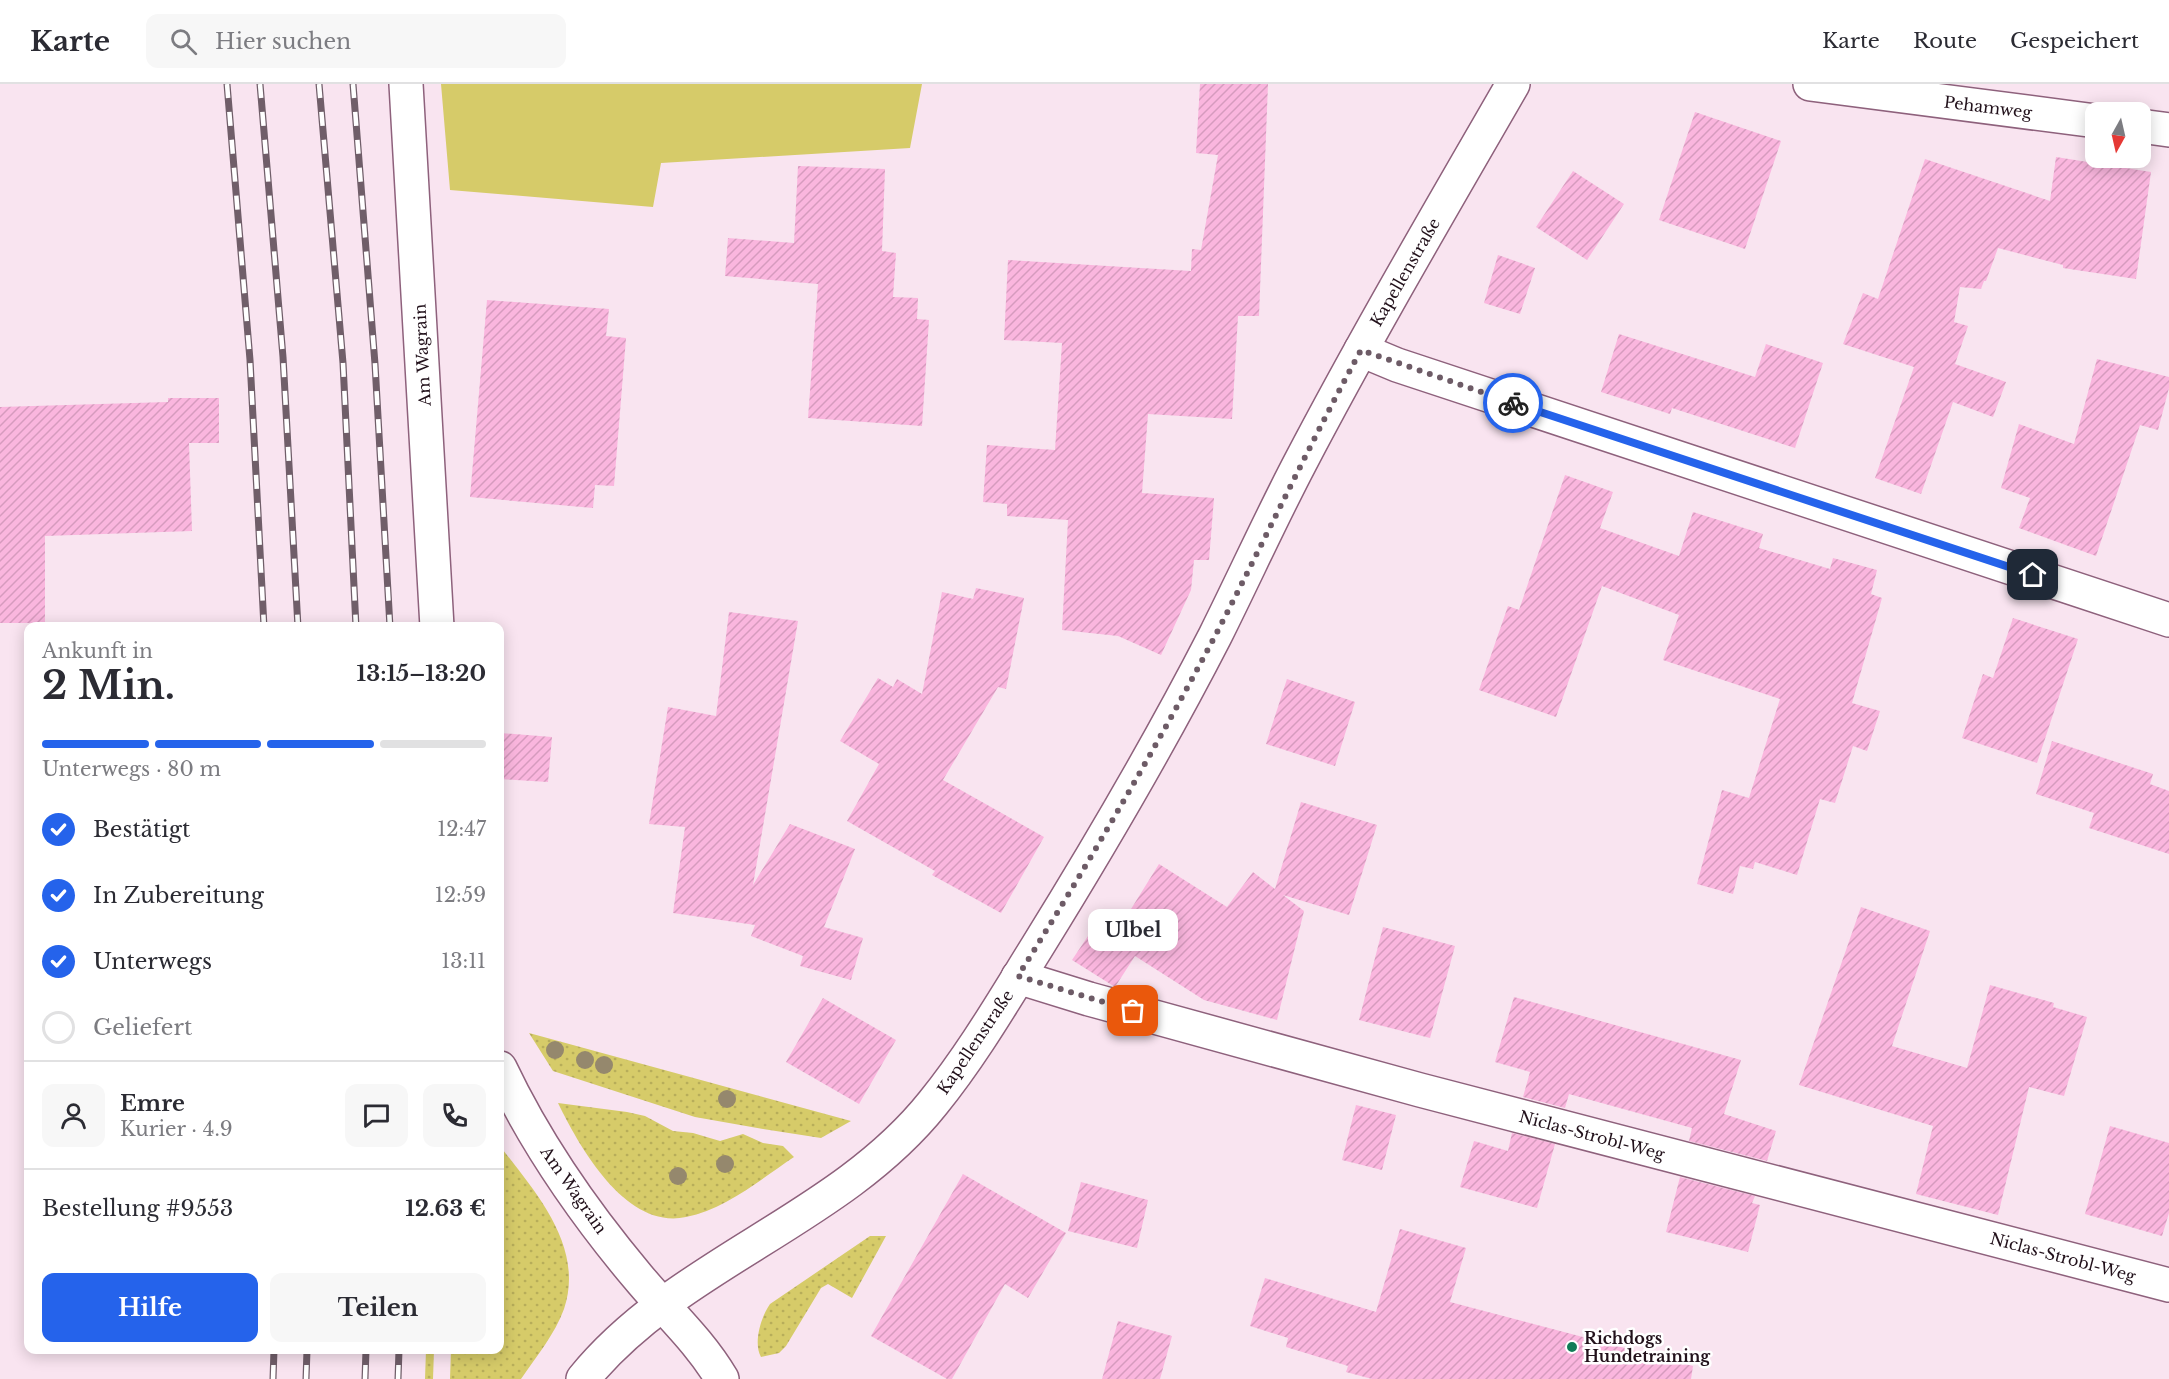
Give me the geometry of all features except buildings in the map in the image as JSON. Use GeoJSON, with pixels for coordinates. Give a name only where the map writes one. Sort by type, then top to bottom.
{"type":"FeatureCollection","features":[{"type":"Feature","properties":{"kind":"street","name":"Am Wagrain"},"geometry":{"type":"LineString","coordinates":[[406,84],[437,622]]}},
{"type":"Feature","properties":{"kind":"street","name":"Kapellenstraße"},"geometry":{"type":"LineString","coordinates":[[583,1379],[624,1334],[662,1303],[829,1197],[909,1130],[948,1084],[1074,887],[1208,648],[1300,462],[1361,350],[1513,84]]}},
{"type":"Feature","properties":{"kind":"street","name":"Pehamweg"},"geometry":{"type":"LineString","coordinates":[[1810,84],[2085,120]]}},
{"type":"Feature","properties":{"kind":"street"},"geometry":{"type":"LineString","coordinates":[[2151,128],[2169,130]]}},
{"type":"Feature","properties":{"kind":"street"},"geometry":{"type":"LineString","coordinates":[[1361,350],[1397,365],[2169,620]]}},
{"type":"Feature","properties":{"kind":"street","name":"Niclas-Strobl-Weg"},"geometry":{"type":"LineString","coordinates":[[1018,976],[1100,1002],[1420,1090],[2169,1285]]}},
{"type":"Feature","properties":{"kind":"street","name":"Am Wagrain"},"geometry":{"type":"LineString","coordinates":[[504,1076],[538,1140],[567,1182],[625,1260],[709,1357],[722,1379]]}},
{"type":"Feature","properties":{"kind":"shaded area"},"geometry":{"type":"Polygon","coordinates":[[[441,84],[922,84],[910,148],[661,163],[653,207],[450,190],[441,84]]]}},
{"type":"Feature","properties":{"kind":"shaded area"},"geometry":{"type":"Polygon","coordinates":[[[529,1033],[851,1121],[821,1138],[695,1117],[553,1071],[529,1033]]]}},
{"type":"Feature","properties":{"kind":"shaded area"},"geometry":{"type":"Polygon","coordinates":[[[558,1103],[645,1116],[673,1131],[693,1133],[720,1141],[743,1134],[763,1143],[783,1146],[794,1157],[743,1192],[715,1207],[686,1217],[664,1218],[644,1211],[625,1199],[608,1182],[579,1142],[558,1103]]]}},
{"type":"Feature","properties":{"kind":"shaded area"},"geometry":{"type":"Polygon","coordinates":[[[504,1151],[541,1201],[562,1242],[568,1263],[569,1286],[564,1309],[550,1336],[521,1379],[450,1379],[451,1354],[504,1354],[504,1151]]]}},
{"type":"Feature","properties":{"kind":"shaded area"},"geometry":{"type":"Polygon","coordinates":[[[870,1236],[886,1236],[852,1298],[828,1284],[821,1288],[786,1346],[779,1353],[761,1357],[758,1345],[759,1330],[770,1304],[870,1236]]]}},
{"type":"Feature","properties":{"kind":"shaded area"},"geometry":{"type":"Polygon","coordinates":[[[426,1354],[434,1354],[433,1379],[425,1379],[426,1354]]]}},
{"type":"Feature","properties":{"kind":"railway"},"geometry":{"type":"LineString","coordinates":[[227,84],[250,360],[264,622]]}},
{"type":"Feature","properties":{"kind":"railway"},"geometry":{"type":"LineString","coordinates":[[260,84],[283,357],[298,622]]}},
{"type":"Feature","properties":{"kind":"railway"},"geometry":{"type":"LineString","coordinates":[[319,84],[343,363],[356,622]]}},
{"type":"Feature","properties":{"kind":"railway"},"geometry":{"type":"LineString","coordinates":[[353,84],[375,364],[390,622]]}},
{"type":"Feature","properties":{"kind":"railway"},"geometry":{"type":"LineString","coordinates":[[273,1379],[274,1354]]}},
{"type":"Feature","properties":{"kind":"railway"},"geometry":{"type":"LineString","coordinates":[[306,1379],[307,1354]]}},
{"type":"Feature","properties":{"kind":"railway"},"geometry":{"type":"LineString","coordinates":[[365,1379],[366,1354]]}},
{"type":"Feature","properties":{"kind":"railway"},"geometry":{"type":"LineString","coordinates":[[398,1379],[399,1354]]}},
{"type":"Feature","properties":{"kind":"way so far"},"geometry":{"type":"LineString","coordinates":[[1133,1011],[1018,976],[1074,887],[1213,638],[1300,462],[1361,350],[1513,403]]}},
{"type":"Feature","properties":{"kind":"place","name":"Ulbel"},"geometry":{"type":"Point","coordinates":[1133,1011]}},
{"type":"Feature","properties":{"kind":"place","name":"Richdogs Hundetraining"},"geometry":{"type":"Point","coordinates":[1572,1347]}},
{"type":"Feature","properties":{"kind":"route"},"geometry":{"type":"LineString","coordinates":[[1513,403],[2033,575]]}}]}
